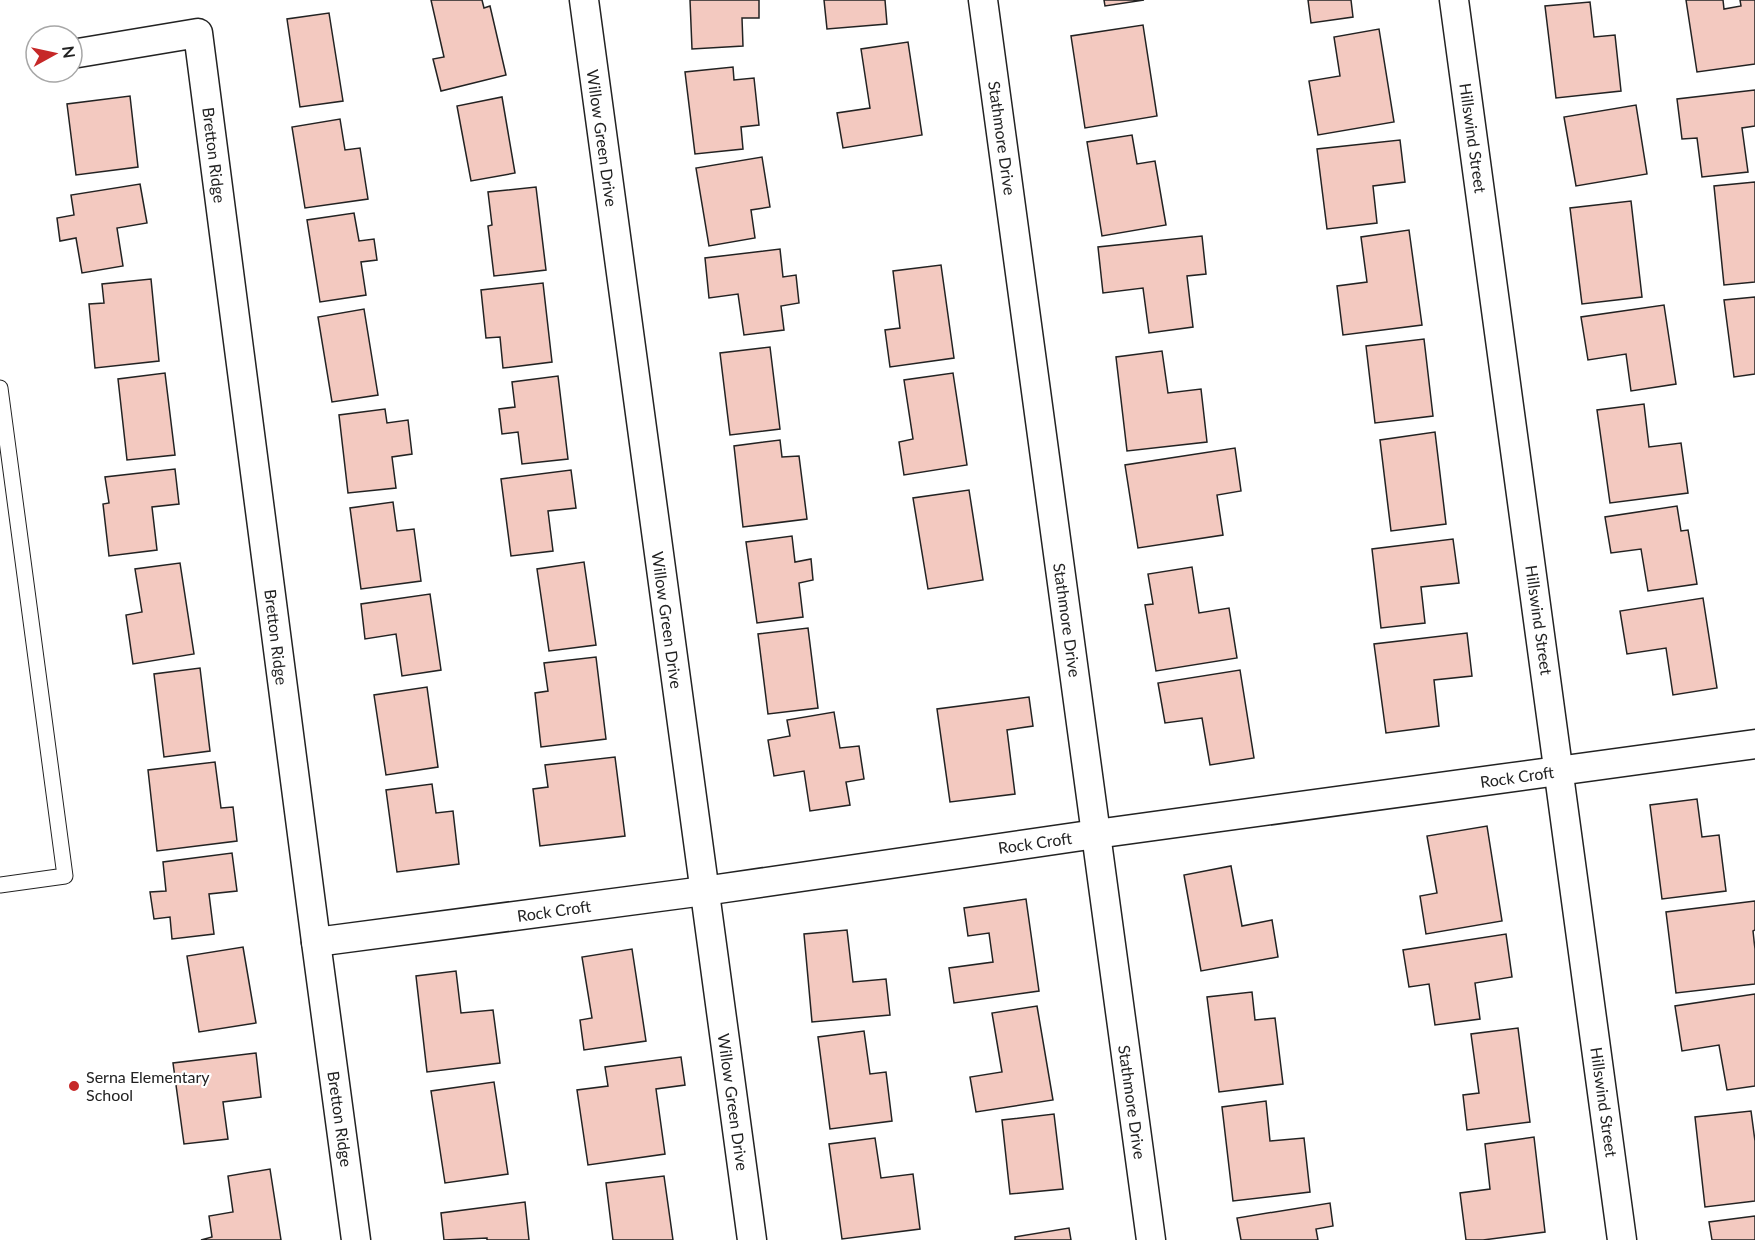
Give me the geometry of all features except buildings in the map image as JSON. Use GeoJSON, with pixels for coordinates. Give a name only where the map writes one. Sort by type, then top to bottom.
{"type":"FeatureCollection","features":[{"type":"Feature","properties":{"kind":"street","name":"Willow Green Drive"},"geometry":{"type":"LineString","coordinates":[[584,0],[752,1240]]}},
{"type":"Feature","properties":{"kind":"street","name":"Stathmore Drive"},"geometry":{"type":"LineString","coordinates":[[983,0],[1151,1240]]}},
{"type":"Feature","properties":{"kind":"street","name":"Hillswind Street"},"geometry":{"type":"LineString","coordinates":[[1454,0],[1622,1240]]}},
{"type":"Feature","properties":{"kind":"street","name":"Bretton Ridge"},"geometry":{"type":"LineString","coordinates":[[84,52],[198,33],[357,1240]]}},
{"type":"Feature","properties":{"kind":"street","name":"Rock Croft"},"geometry":{"type":"LineString","coordinates":[[316,942],[704,891],[1096,834],[1755,744]]}},
{"type":"Feature","properties":{"kind":"lane"},"geometry":{"type":"LineString","coordinates":[[0,388],[65,876],[0,885]]}},
{"type":"Feature","properties":{"kind":"place","name":"Serna Elementary School"},"geometry":{"type":"Point","coordinates":[74,1086]}}]}
